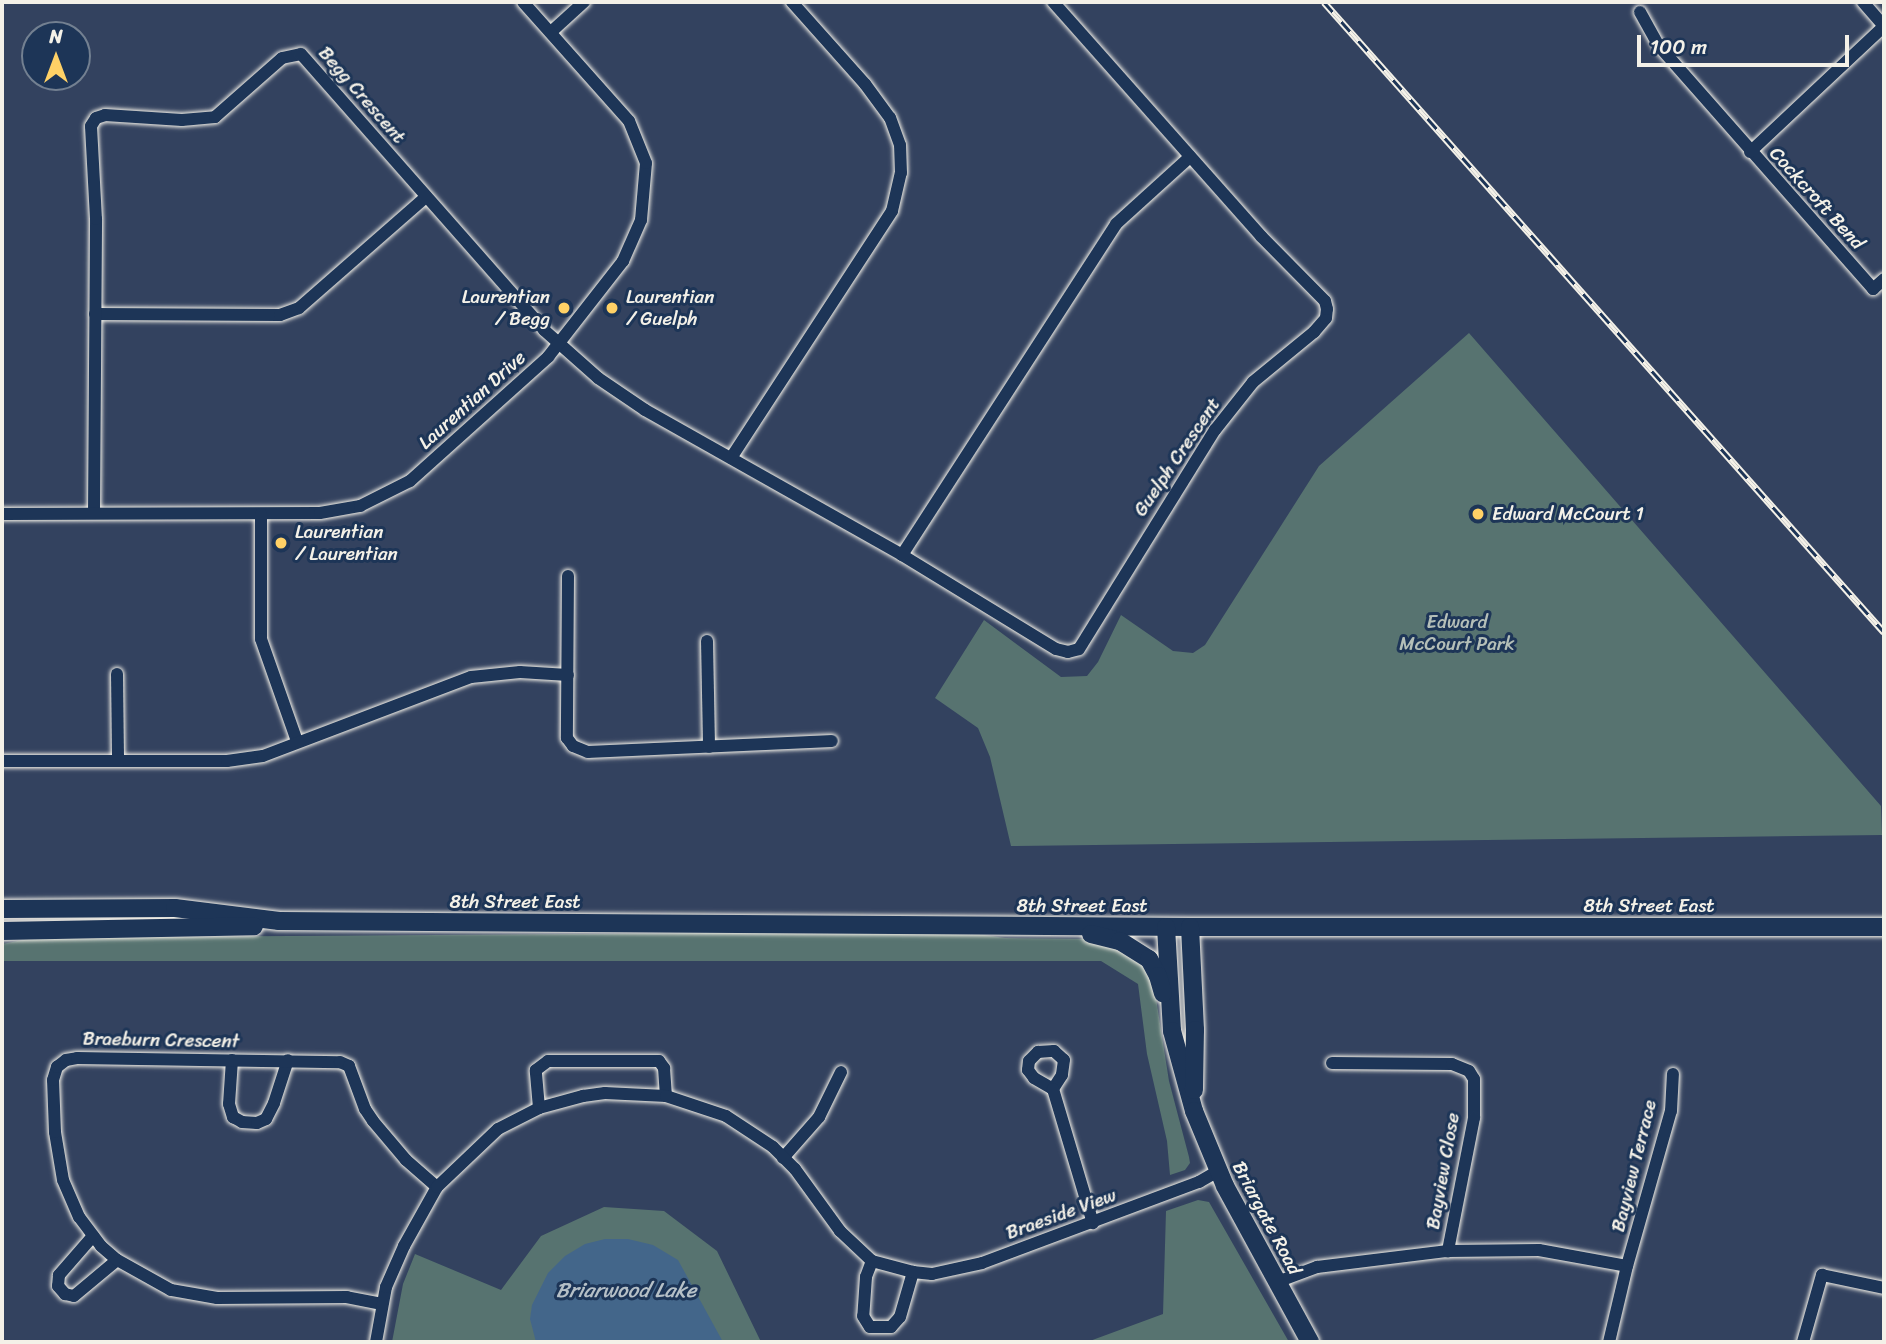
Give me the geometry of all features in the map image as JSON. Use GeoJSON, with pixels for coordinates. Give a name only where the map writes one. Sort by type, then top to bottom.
{"type":"FeatureCollection","features":[{"type":"Feature","properties":{"kind":"main road","name":"8th Street East"},"geometry":{"type":"LineString","coordinates":[[2,909],[175,908],[279,921],[1190,928],[1884,927]]}},
{"type":"Feature","properties":{"kind":"main road","name":"8th Street East"},"geometry":{"type":"LineString","coordinates":[[2,930],[248,927],[279,921]]}},
{"type":"Feature","properties":{"kind":"main road"},"geometry":{"type":"LineString","coordinates":[[1032,926],[1103,935],[1136,949],[1149,959],[1158,976],[1172,1031]]}},
{"type":"Feature","properties":{"kind":"main road","name":"Briargate Road"},"geometry":{"type":"LineString","coordinates":[[1166,927],[1172,1031],[1194,1111],[1218,1171],[1310,1342]]}},
{"type":"Feature","properties":{"kind":"main road","name":"Briargate Road"},"geometry":{"type":"LineString","coordinates":[[1190,928],[1195,1030],[1194,1111]]}},
{"type":"Feature","properties":{"kind":"street","name":"Laurentian Drive"},"geometry":{"type":"LineString","coordinates":[[2,514],[320,513],[360,506],[410,481],[559,345],[623,261],[642,220],[646,163],[629,121],[523,2]]}},
{"type":"Feature","properties":{"kind":"street"},"geometry":{"type":"LineString","coordinates":[[551,32],[584,2]]}},
{"type":"Feature","properties":{"kind":"street"},"geometry":{"type":"LineString","coordinates":[[731,458],[892,211],[901,173],[900,145],[890,118],[865,84],[792,2]]}},
{"type":"Feature","properties":{"kind":"street","name":"Guelph Crescent"},"geometry":{"type":"LineString","coordinates":[[559,345],[607,385],[902,555],[1056,649],[1079,649],[1215,430],[1253,382],[1314,332],[1326,318],[1325,301],[1261,236],[1053,2]]}},
{"type":"Feature","properties":{"kind":"street"},"geometry":{"type":"LineString","coordinates":[[1640,12],[1659,46],[1750,152],[1884,26],[1863,2]]}},
{"type":"Feature","properties":{"kind":"street","name":"Begg Crescent"},"geometry":{"type":"LineString","coordinates":[[94,513],[96,219],[91,126],[96,118],[105,115],[182,120],[215,117],[282,58],[301,54],[559,345]]}},
{"type":"Feature","properties":{"kind":"street","name":"Cockcroft Bend"},"geometry":{"type":"LineString","coordinates":[[1750,152],[1873,289],[1884,279]]}},
{"type":"Feature","properties":{"kind":"street"},"geometry":{"type":"LineString","coordinates":[[902,555],[1116,224],[1190,157]]}},
{"type":"Feature","properties":{"kind":"street"},"geometry":{"type":"LineString","coordinates":[[95,314],[280,315],[299,309],[426,197]]}},
{"type":"Feature","properties":{"kind":"street"},"geometry":{"type":"LineString","coordinates":[[261,514],[261,639],[297,741]]}},
{"type":"Feature","properties":{"kind":"street"},"geometry":{"type":"LineString","coordinates":[[568,576],[567,738],[573,746],[588,752],[832,741]]}},
{"type":"Feature","properties":{"kind":"street"},"geometry":{"type":"LineString","coordinates":[[707,641],[709,747]]}},
{"type":"Feature","properties":{"kind":"street"},"geometry":{"type":"LineString","coordinates":[[2,761],[227,761],[263,756],[471,677],[520,672],[568,676]]}},
{"type":"Feature","properties":{"kind":"street"},"geometry":{"type":"LineString","coordinates":[[117,674],[118,761]]}},
{"type":"Feature","properties":{"kind":"street","name":"Braeburn Crescent"},"geometry":{"type":"LineString","coordinates":[[382,1304],[347,1297],[217,1298],[171,1290],[117,1260],[93,1236],[70,1202],[62,1180],[54,1123],[53,1080],[57,1068],[66,1060],[77,1058],[321,1060],[349,1066],[365,1109],[373,1121],[406,1160],[437,1187]]}},
{"type":"Feature","properties":{"kind":"street"},"geometry":{"type":"LineString","coordinates":[[232,1060],[229,1104],[233,1117],[242,1122],[266,1119],[288,1060]]}},
{"type":"Feature","properties":{"kind":"street"},"geometry":{"type":"LineString","coordinates":[[539,1108],[536,1070],[548,1061],[659,1061],[664,1068],[666,1096]]}},
{"type":"Feature","properties":{"kind":"street","name":"Bayview Close"},"geometry":{"type":"LineString","coordinates":[[1332,1063],[1458,1064],[1469,1071],[1474,1079],[1470,1147],[1448,1251]]}},
{"type":"Feature","properties":{"kind":"street"},"geometry":{"type":"LineString","coordinates":[[783,1158],[819,1117],[841,1072]]}},
{"type":"Feature","properties":{"kind":"street","name":"Bayview Terrace"},"geometry":{"type":"LineString","coordinates":[[1609,1342],[1627,1266],[1671,1111],[1673,1074]]}},
{"type":"Feature","properties":{"kind":"street"},"geometry":{"type":"LineString","coordinates":[[1052,1089],[1093,1223]]}},
{"type":"Feature","properties":{"kind":"street","name":"Braeside View"},"geometry":{"type":"LineString","coordinates":[[376,1342],[382,1304],[404,1246],[437,1187],[498,1129],[539,1108],[606,1093],[666,1096],[726,1116],[765,1142],[783,1158],[840,1231],[872,1261],[913,1272],[932,1274],[982,1263],[1199,1182],[1218,1171]]}},
{"type":"Feature","properties":{"kind":"street"},"geometry":{"type":"LineString","coordinates":[[93,1236],[59,1275],[58,1286],[65,1294],[75,1296],[117,1260]]}},
{"type":"Feature","properties":{"kind":"street"},"geometry":{"type":"LineString","coordinates":[[1277,1282],[1317,1267],[1392,1255],[1448,1251],[1539,1250],[1627,1266]]}},
{"type":"Feature","properties":{"kind":"street"},"geometry":{"type":"LineString","coordinates":[[872,1261],[866,1278],[863,1316],[870,1327],[891,1327],[900,1317],[913,1272]]}},
{"type":"Feature","properties":{"kind":"street"},"geometry":{"type":"LineString","coordinates":[[1803,1342],[1822,1275],[1884,1288]]}},
{"type":"Feature","properties":{"kind":"green space","name":"Edward McCourt Park"},"geometry":{"type":"Polygon","coordinates":[[[1469,333],[1881,806],[1882,835],[1011,846],[990,757],[978,728],[935,698],[984,620],[1061,677],[1087,676],[1098,662],[1121,615],[1173,651],[1193,653],[1205,645],[1319,466],[1469,333]]]}},
{"type":"Feature","properties":{"kind":"green space"},"geometry":{"type":"Polygon","coordinates":[[[956,931],[1005,938],[1092,939],[1114,942],[1143,960],[1153,979],[1169,1081],[1189,1157],[1190,1163],[1185,1170],[1170,1175],[1167,1141],[1147,1054],[1138,984],[1101,961],[2,961],[2,944],[33,938],[956,931]]]}},
{"type":"Feature","properties":{"kind":"green space"},"geometry":{"type":"Polygon","coordinates":[[[1198,1200],[1209,1202],[1289,1342],[1087,1342],[1163,1314],[1166,1211],[1198,1200]]]}},
{"type":"Feature","properties":{"kind":"green space"},"geometry":{"type":"Polygon","coordinates":[[[604,1207],[664,1211],[717,1251],[761,1342],[392,1342],[403,1284],[415,1254],[501,1290],[541,1236],[604,1207]]]}},
{"type":"Feature","properties":{"kind":"water","name":"Briarwood Lake"},"geometry":{"type":"Polygon","coordinates":[[[605,1239],[628,1239],[653,1245],[678,1260],[723,1342],[536,1342],[530,1319],[532,1305],[548,1273],[565,1256],[585,1244],[605,1239]]]}},
{"type":"Feature","properties":{"kind":"railway"},"geometry":{"type":"LineString","coordinates":[[1324,2],[1884,632]]}},
{"type":"Feature","properties":{"kind":"place","name":"Laurentian / Begg"},"geometry":{"type":"Point","coordinates":[564,308]}},
{"type":"Feature","properties":{"kind":"place","name":"Laurentian / Guelph"},"geometry":{"type":"Point","coordinates":[612,308]}},
{"type":"Feature","properties":{"kind":"place","name":"Edward McCourt 1"},"geometry":{"type":"Point","coordinates":[1478,514]}},
{"type":"Feature","properties":{"kind":"place","name":"Laurentian / Laurentian"},"geometry":{"type":"Point","coordinates":[281,543]}}]}
